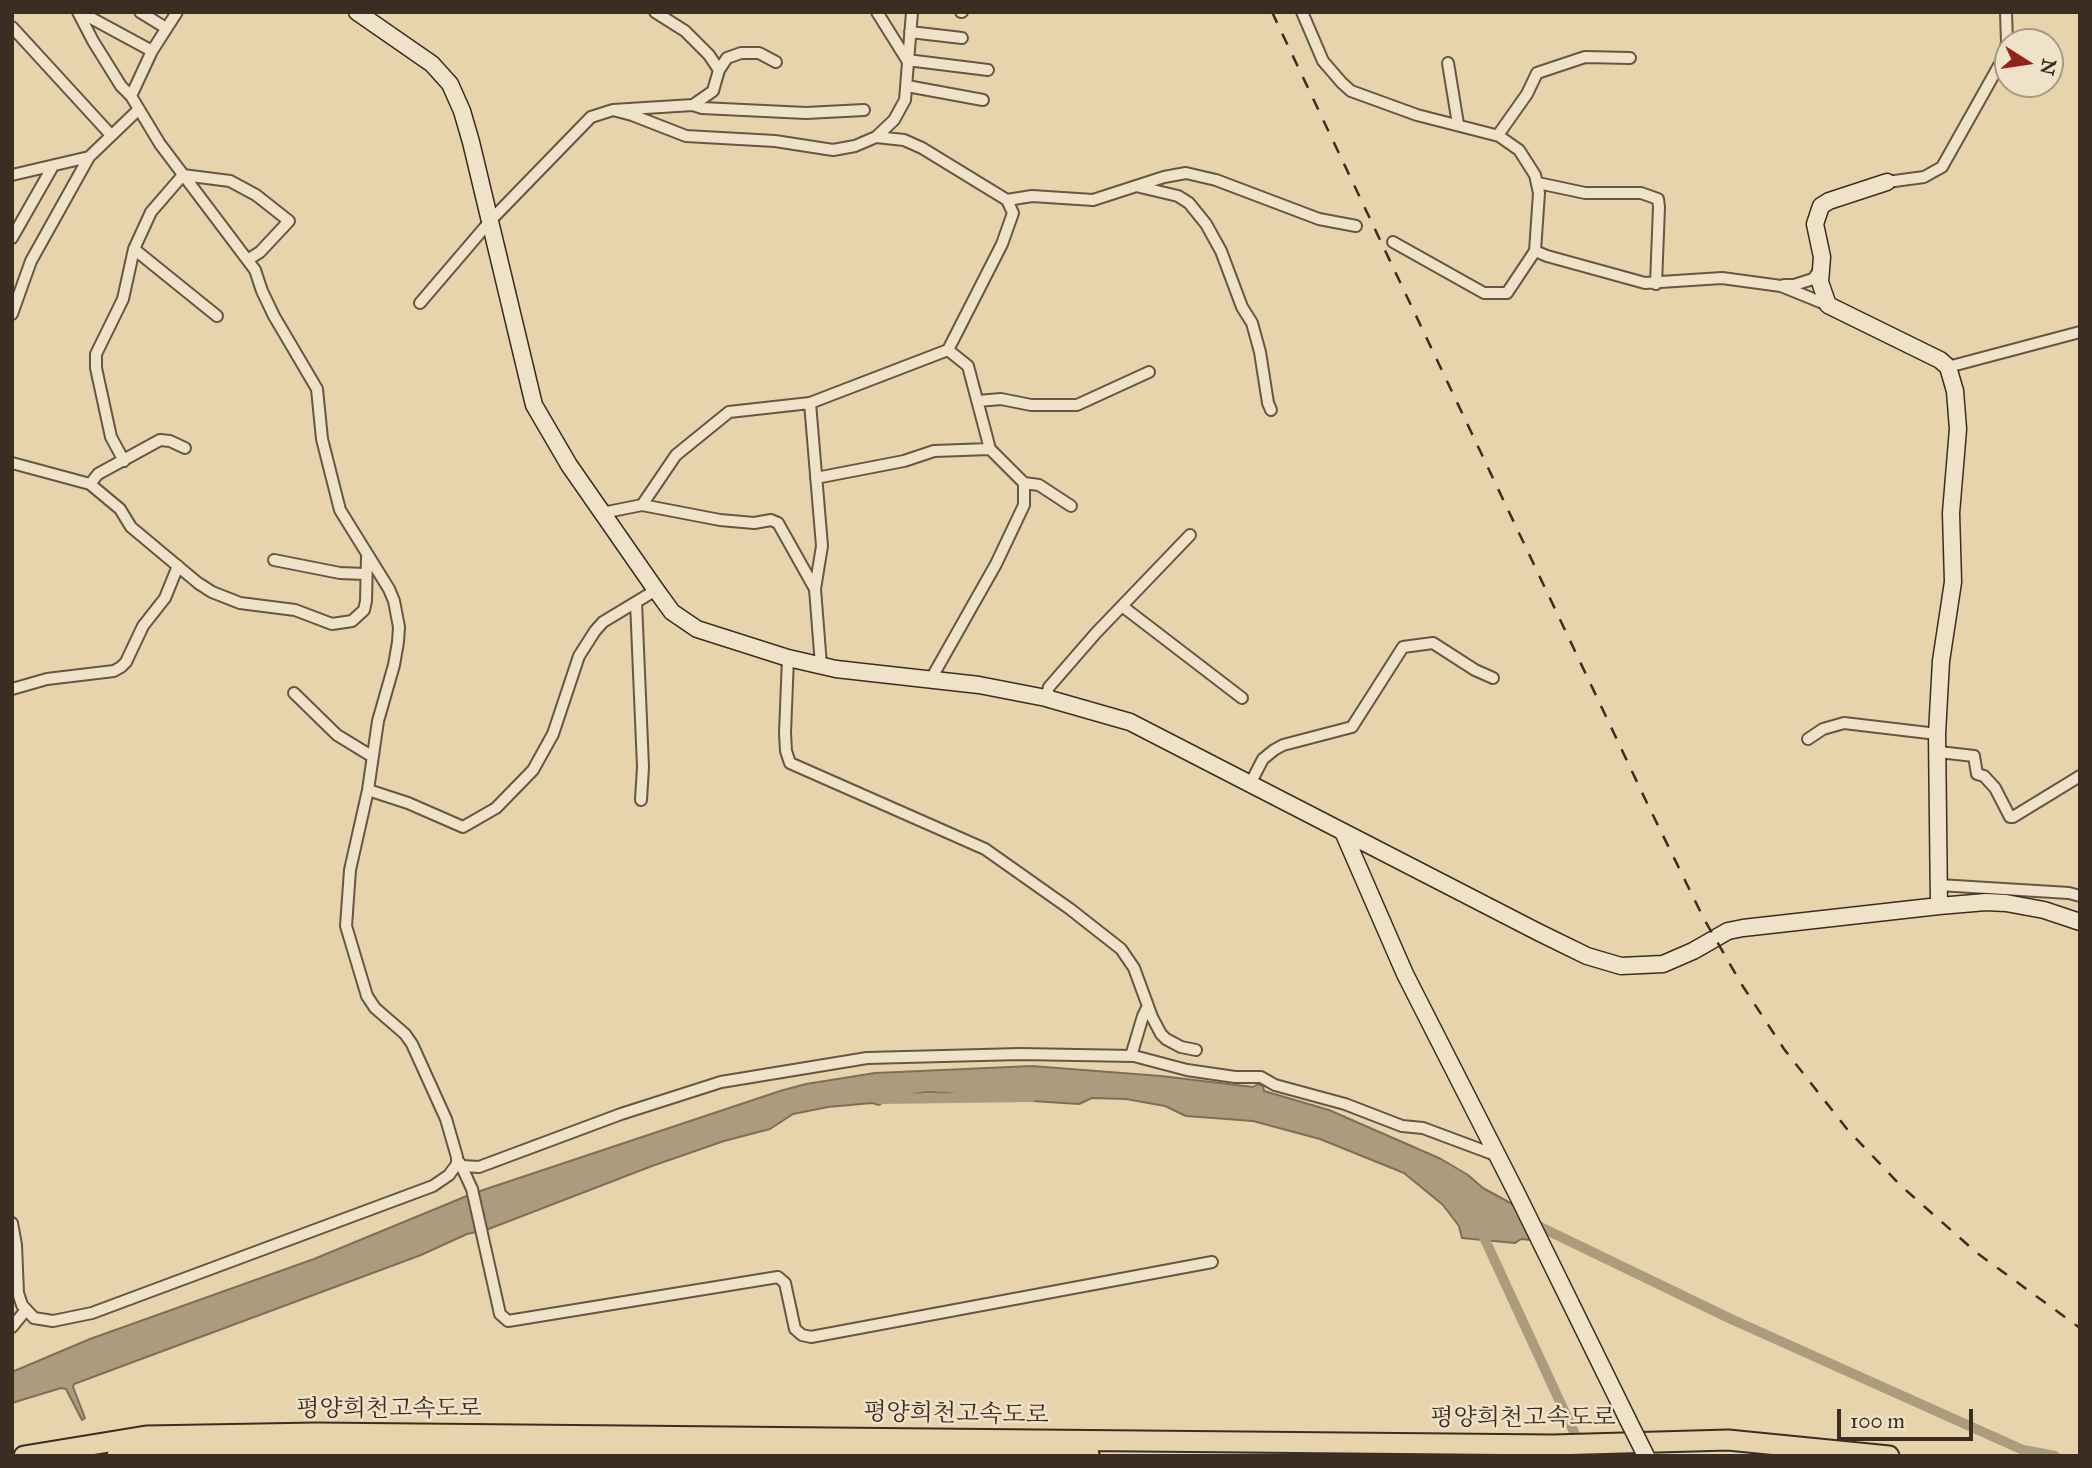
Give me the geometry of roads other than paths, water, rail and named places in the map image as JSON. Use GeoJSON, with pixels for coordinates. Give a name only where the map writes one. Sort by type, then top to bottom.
{"type":"FeatureCollection","features":[{"type":"Feature","properties":{"kind":"highway","name":"평양희천고속도로"},"geometry":{"type":"LineString","coordinates":[[24,1456],[146,1436],[316,1433],[1553,1445],[1728,1440],[1889,1456]]}},
{"type":"Feature","properties":{"kind":"highway","name":"평양희천고속도로"},"geometry":{"type":"LineString","coordinates":[[117,1456],[221,1449],[1466,1456]]}},
{"type":"Feature","properties":{"kind":"street"},"geometry":{"type":"LineString","coordinates":[[79,12],[152,51]]}},
{"type":"Feature","properties":{"kind":"street"},"geometry":{"type":"LineString","coordinates":[[79,12],[93,41],[121,86],[131,96],[183,176],[249,260],[274,316],[317,389],[322,439],[337,501],[347,524],[389,589],[399,627],[394,665],[377,721],[368,790],[350,870],[345,909],[349,941],[367,996],[375,1008],[405,1034],[412,1044],[446,1119],[472,1189],[500,1314],[508,1321],[778,1277],[785,1283],[795,1328],[802,1335],[811,1337],[1212,1262]]}},
{"type":"Feature","properties":{"kind":"street"},"geometry":{"type":"LineString","coordinates":[[141,12],[166,28]]}},
{"type":"Feature","properties":{"kind":"street"},"geometry":{"type":"LineString","coordinates":[[131,96],[152,51],[177,12]]}},
{"type":"Feature","properties":{"kind":"street"},"geometry":{"type":"LineString","coordinates":[[357,12],[432,64],[450,84],[463,111],[534,405],[569,465],[672,612],[697,629],[788,658],[853,671],[979,685],[1046,698],[1130,722],[1344,834],[1587,956],[1621,966],[1663,964],[1728,931],[1743,928],[1939,906],[2006,903],[2044,910],[2080,922]]}},
{"type":"Feature","properties":{"kind":"street"},"geometry":{"type":"LineString","coordinates":[[655,12],[696,40],[719,71]]}},
{"type":"Feature","properties":{"kind":"street"},"geometry":{"type":"LineString","coordinates":[[877,12],[907,60]]}},
{"type":"Feature","properties":{"kind":"street"},"geometry":{"type":"LineString","coordinates":[[612,110],[686,136],[775,141],[833,150],[855,146],[876,137],[902,109],[912,12]]}},
{"type":"Feature","properties":{"kind":"street"},"geometry":{"type":"LineString","coordinates":[[1302,12],[1323,61],[1351,91],[1417,115],[1498,135],[1525,157],[1538,183],[1535,251],[1507,293],[1484,293],[1393,242]]}},
{"type":"Feature","properties":{"kind":"street"},"geometry":{"type":"LineString","coordinates":[[1828,305],[1822,291],[1822,257],[1815,224],[1821,206],[1887,182],[1924,177],[1942,167],[2001,62],[2007,43],[2006,12]]}},
{"type":"Feature","properties":{"kind":"street"},"geometry":{"type":"LineString","coordinates":[[12,27],[111,135]]}},
{"type":"Feature","properties":{"kind":"street"},"geometry":{"type":"LineString","coordinates":[[910,32],[962,38]]}},
{"type":"Feature","properties":{"kind":"street"},"geometry":{"type":"LineString","coordinates":[[692,105],[713,91],[719,71],[727,58],[741,53],[759,53],[776,62]]}},
{"type":"Feature","properties":{"kind":"street"},"geometry":{"type":"LineString","coordinates":[[1498,135],[1527,94],[1537,73],[1585,57],[1630,58]]}},
{"type":"Feature","properties":{"kind":"street"},"geometry":{"type":"LineString","coordinates":[[907,60],[988,70]]}},
{"type":"Feature","properties":{"kind":"street"},"geometry":{"type":"LineString","coordinates":[[1448,63],[1458,124]]}},
{"type":"Feature","properties":{"kind":"street"},"geometry":{"type":"LineString","coordinates":[[906,86],[983,100]]}},
{"type":"Feature","properties":{"kind":"street"},"geometry":{"type":"LineString","coordinates":[[420,303],[491,220],[592,117],[612,110],[692,105],[702,108],[806,113],[864,110]]}},
{"type":"Feature","properties":{"kind":"street"},"geometry":{"type":"LineString","coordinates":[[12,314],[31,261],[89,157],[138,110]]}},
{"type":"Feature","properties":{"kind":"street"},"geometry":{"type":"LineString","coordinates":[[642,505],[676,455],[729,412],[810,403],[948,349],[1011,222],[1012,207],[1007,200],[922,148],[904,140],[876,137]]}},
{"type":"Feature","properties":{"kind":"street"},"geometry":{"type":"LineString","coordinates":[[12,175],[89,157]]}},
{"type":"Feature","properties":{"kind":"street"},"geometry":{"type":"LineString","coordinates":[[12,238],[54,166]]}},
{"type":"Feature","properties":{"kind":"street"},"geometry":{"type":"LineString","coordinates":[[1007,200],[1032,196],[1093,200],[1178,173],[1201,175],[1319,219],[1356,226]]}},
{"type":"Feature","properties":{"kind":"street"},"geometry":{"type":"LineString","coordinates":[[124,461],[111,437],[96,368],[96,354],[123,299],[134,249],[151,212],[183,176]]}},
{"type":"Feature","properties":{"kind":"street"},"geometry":{"type":"LineString","coordinates":[[183,176],[230,181],[256,195],[289,221],[249,260]]}},
{"type":"Feature","properties":{"kind":"street"},"geometry":{"type":"LineString","coordinates":[[1538,183],[1584,193],[1641,193],[1658,199],[1660,207],[1656,284]]}},
{"type":"Feature","properties":{"kind":"street"},"geometry":{"type":"LineString","coordinates":[[1137,186],[1178,196],[1189,203],[1206,224],[1222,251],[1242,307],[1252,323],[1271,410]]}},
{"type":"Feature","properties":{"kind":"street"},"geometry":{"type":"LineString","coordinates":[[134,249],[217,316]]}},
{"type":"Feature","properties":{"kind":"street"},"geometry":{"type":"LineString","coordinates":[[1535,251],[1637,281],[1656,284],[1722,278],[1782,286],[1794,285],[1812,279],[1820,269]]}},
{"type":"Feature","properties":{"kind":"street"},"geometry":{"type":"LineString","coordinates":[[1782,286],[1929,354],[1948,367],[1955,391],[1958,429],[1951,513],[1952,590],[1941,661],[1937,734],[1939,906]]}},
{"type":"Feature","properties":{"kind":"street"},"geometry":{"type":"LineString","coordinates":[[1948,367],[2080,332]]}},
{"type":"Feature","properties":{"kind":"street"},"geometry":{"type":"LineString","coordinates":[[948,349],[968,366],[990,449],[1024,483],[1039,485],[1071,506]]}},
{"type":"Feature","properties":{"kind":"street"},"geometry":{"type":"LineString","coordinates":[[978,401],[1001,399],[1031,405],[1077,405],[1149,372]]}},
{"type":"Feature","properties":{"kind":"street"},"geometry":{"type":"LineString","coordinates":[[810,403],[822,546],[815,589],[821,665]]}},
{"type":"Feature","properties":{"kind":"street"},"geometry":{"type":"LineString","coordinates":[[90,484],[98,474],[164,439],[185,448]]}},
{"type":"Feature","properties":{"kind":"street"},"geometry":{"type":"LineString","coordinates":[[816,478],[904,461],[934,451],[990,449]]}},
{"type":"Feature","properties":{"kind":"street"},"geometry":{"type":"LineString","coordinates":[[12,463],[90,484],[120,509],[131,527],[212,592],[226,599],[295,610],[332,624],[352,621],[364,610],[367,557]]}},
{"type":"Feature","properties":{"kind":"street"},"geometry":{"type":"LineString","coordinates":[[931,679],[996,564],[1024,505],[1024,483]]}},
{"type":"Feature","properties":{"kind":"street"},"geometry":{"type":"LineString","coordinates":[[602,513],[642,505],[720,520],[754,523],[771,520],[778,523],[815,589]]}},
{"type":"Feature","properties":{"kind":"street"},"geometry":{"type":"LineString","coordinates":[[1046,698],[1049,687],[1190,535]]}},
{"type":"Feature","properties":{"kind":"street"},"geometry":{"type":"LineString","coordinates":[[274,559],[340,573],[365,574]]}},
{"type":"Feature","properties":{"kind":"street"},"geometry":{"type":"LineString","coordinates":[[12,689],[47,679],[114,671],[121,667],[143,626],[165,598],[178,566]]}},
{"type":"Feature","properties":{"kind":"street"},"geometry":{"type":"LineString","coordinates":[[368,790],[408,803],[463,827],[496,808],[533,770],[553,734],[579,656],[595,631],[603,622],[656,590]]}},
{"type":"Feature","properties":{"kind":"street"},"geometry":{"type":"LineString","coordinates":[[636,602],[643,767],[641,800]]}},
{"type":"Feature","properties":{"kind":"street"},"geometry":{"type":"LineString","coordinates":[[1122,606],[1242,698]]}},
{"type":"Feature","properties":{"kind":"street"},"geometry":{"type":"LineString","coordinates":[[1250,783],[1263,759],[1283,745],[1352,727],[1403,647],[1433,643],[1475,670],[1493,678]]}},
{"type":"Feature","properties":{"kind":"street"},"geometry":{"type":"LineString","coordinates":[[788,658],[785,733],[790,763],[985,849],[1080,916],[1121,949],[1134,968],[1156,1027],[1166,1039],[1181,1047],[1196,1050]]}},
{"type":"Feature","properties":{"kind":"street"},"geometry":{"type":"LineString","coordinates":[[294,693],[337,735],[373,757]]}},
{"type":"Feature","properties":{"kind":"street"},"geometry":{"type":"LineString","coordinates":[[1808,739],[1823,729],[1844,723],[1937,734]]}},
{"type":"Feature","properties":{"kind":"street"},"geometry":{"type":"LineString","coordinates":[[1939,752],[1974,756],[1977,774],[1984,776],[1995,788],[2010,817],[2080,776]]}},
{"type":"Feature","properties":{"kind":"street"},"geometry":{"type":"LineString","coordinates":[[1344,834],[1405,974],[1646,1456]]}},
{"type":"Feature","properties":{"kind":"street"},"geometry":{"type":"LineString","coordinates":[[1939,885],[2069,893],[2080,896]]}},
{"type":"Feature","properties":{"kind":"street"},"geometry":{"type":"LineString","coordinates":[[1131,1056],[1148,1006]]}},
{"type":"Feature","properties":{"kind":"street"},"geometry":{"type":"LineString","coordinates":[[460,1162],[479,1167],[691,1090],[721,1082],[867,1058],[1020,1054],[1131,1056],[1187,1070],[1235,1077],[1261,1077],[1275,1085],[1345,1104],[1402,1126],[1423,1128],[1498,1156]]}},
{"type":"Feature","properties":{"kind":"street"},"geometry":{"type":"LineString","coordinates":[[12,1223],[16,1245],[18,1293],[25,1311],[34,1318],[47,1321],[92,1313],[433,1186],[449,1175],[460,1162]]}},
{"type":"Feature","properties":{"kind":"street"},"geometry":{"type":"LineString","coordinates":[[12,1327],[25,1311]]}},
{"type":"Feature","properties":{"kind":"waterway"},"geometry":{"type":"LineString","coordinates":[[879,1099],[1032,1097]]}},
{"type":"Feature","properties":{"kind":"waterway"},"geometry":{"type":"LineString","coordinates":[[1532,1223],[1731,1319],[2023,1450],[2055,1456]]}},
{"type":"Feature","properties":{"kind":"waterway"},"geometry":{"type":"LineString","coordinates":[[1481,1231],[1585,1456]]}},
{"type":"Feature","properties":{"kind":"railway"},"geometry":{"type":"LineString","coordinates":[[1272,12],[1647,803],[1704,919],[1742,985],[1784,1049],[1847,1129],[1900,1185],[1977,1253],[2080,1328]]}}]}
